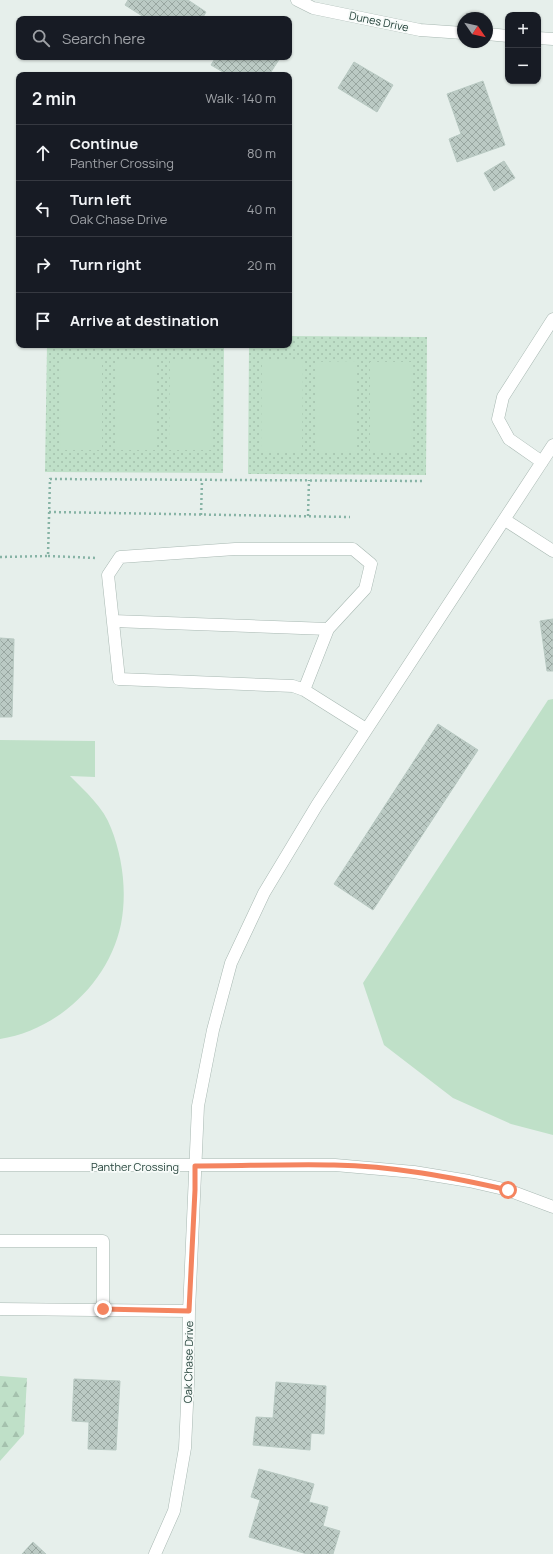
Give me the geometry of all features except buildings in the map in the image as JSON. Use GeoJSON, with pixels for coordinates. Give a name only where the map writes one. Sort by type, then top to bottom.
{"type":"FeatureCollection","features":[{"type":"Feature","properties":{"kind":"street","name":"Dunes Drive"},"geometry":{"type":"LineString","coordinates":[[297,0],[313,8],[420,30],[457,33]]}},
{"type":"Feature","properties":{"kind":"street"},"geometry":{"type":"LineString","coordinates":[[493,35],[505,36]]}},
{"type":"Feature","properties":{"kind":"street"},"geometry":{"type":"LineString","coordinates":[[541,38],[553,39]]}},
{"type":"Feature","properties":{"kind":"street"},"geometry":{"type":"LineString","coordinates":[[542,462],[509,439],[498,419],[503,397],[553,319]]}},
{"type":"Feature","properties":{"kind":"street","name":"Oak Chase Drive"},"geometry":{"type":"LineString","coordinates":[[155,1554],[174,1510],[185,1448],[189,1311],[198,1106],[213,1030],[231,963],[264,892],[317,805],[553,445]]}},
{"type":"Feature","properties":{"kind":"street"},"geometry":{"type":"LineString","coordinates":[[504,520],[553,551]]}},
{"type":"Feature","properties":{"kind":"street"},"geometry":{"type":"LineString","coordinates":[[304,690],[328,629],[365,589],[371,564],[353,550],[235,549],[120,557],[108,575],[118,679],[293,686],[304,690],[366,729]]}},
{"type":"Feature","properties":{"kind":"street"},"geometry":{"type":"LineString","coordinates":[[113,621],[328,629]]}},
{"type":"Feature","properties":{"kind":"street","name":"Panther Crossing"},"geometry":{"type":"LineString","coordinates":[[0,1165],[335,1165],[414,1172],[470,1181],[508,1190],[553,1207]]}},
{"type":"Feature","properties":{"kind":"street"},"geometry":{"type":"LineString","coordinates":[[0,1242],[103,1242],[103,1309]]}},
{"type":"Feature","properties":{"kind":"street"},"geometry":{"type":"LineString","coordinates":[[0,1309],[189,1311]]}},
{"type":"Feature","properties":{"kind":"path"},"geometry":{"type":"LineString","coordinates":[[48,556],[50,479],[424,481]]}},
{"type":"Feature","properties":{"kind":"path"},"geometry":{"type":"LineString","coordinates":[[201,515],[202,480]]}},
{"type":"Feature","properties":{"kind":"path"},"geometry":{"type":"LineString","coordinates":[[308,516],[309,480]]}},
{"type":"Feature","properties":{"kind":"path"},"geometry":{"type":"LineString","coordinates":[[49,512],[350,517]]}},
{"type":"Feature","properties":{"kind":"path"},"geometry":{"type":"LineString","coordinates":[[0,556],[48,556],[119,559]]}},
{"type":"Feature","properties":{"kind":"green space"},"geometry":{"type":"Polygon","coordinates":[[[292,336],[427,337],[426,475],[248,474],[249,348],[292,348],[292,336]]]}},
{"type":"Feature","properties":{"kind":"green space"},"geometry":{"type":"Polygon","coordinates":[[[47,348],[224,348],[223,473],[45,472],[47,348]]]}},
{"type":"Feature","properties":{"kind":"green space"},"geometry":{"type":"Polygon","coordinates":[[[115,360],[157,360],[156,450],[115,450],[115,360]]]}},
{"type":"Feature","properties":{"kind":"green space"},"geometry":{"type":"Polygon","coordinates":[[[61,361],[102,361],[102,450],[60,450],[61,361]]]}},
{"type":"Feature","properties":{"kind":"green space"},"geometry":{"type":"Polygon","coordinates":[[[170,361],[211,361],[211,450],[169,450],[170,361]]]}},
{"type":"Feature","properties":{"kind":"green space"},"geometry":{"type":"Polygon","coordinates":[[[262,361],[303,361],[302,451],[261,451],[262,361]]]}},
{"type":"Feature","properties":{"kind":"green space"},"geometry":{"type":"Polygon","coordinates":[[[357,361],[357,451],[315,451],[316,362],[357,361]]]}},
{"type":"Feature","properties":{"kind":"green space"},"geometry":{"type":"Polygon","coordinates":[[[370,362],[412,362],[411,451],[370,451],[370,362]]]}},
{"type":"Feature","properties":{"kind":"green space"},"geometry":{"type":"Polygon","coordinates":[[[553,699],[553,1135],[511,1124],[453,1098],[384,1045],[363,983],[548,700],[553,699]]]}},
{"type":"Feature","properties":{"kind":"green space"},"geometry":{"type":"Polygon","coordinates":[[[0,740],[95,741],[95,777],[70,776],[94,800],[108,821],[115,839],[121,863],[124,900],[121,924],[115,945],[93,984],[78,1000],[61,1014],[42,1025],[21,1034],[0,1039],[0,740]]]}},
{"type":"Feature","properties":{"kind":"green space"},"geometry":{"type":"Polygon","coordinates":[[[0,1376],[27,1378],[24,1434],[0,1461],[0,1376]]]}},
{"type":"Feature","properties":{"kind":"route"},"geometry":{"type":"LineString","coordinates":[[103,1309],[189,1311],[195,1166],[335,1165],[414,1172],[470,1181],[508,1190]]}}]}
